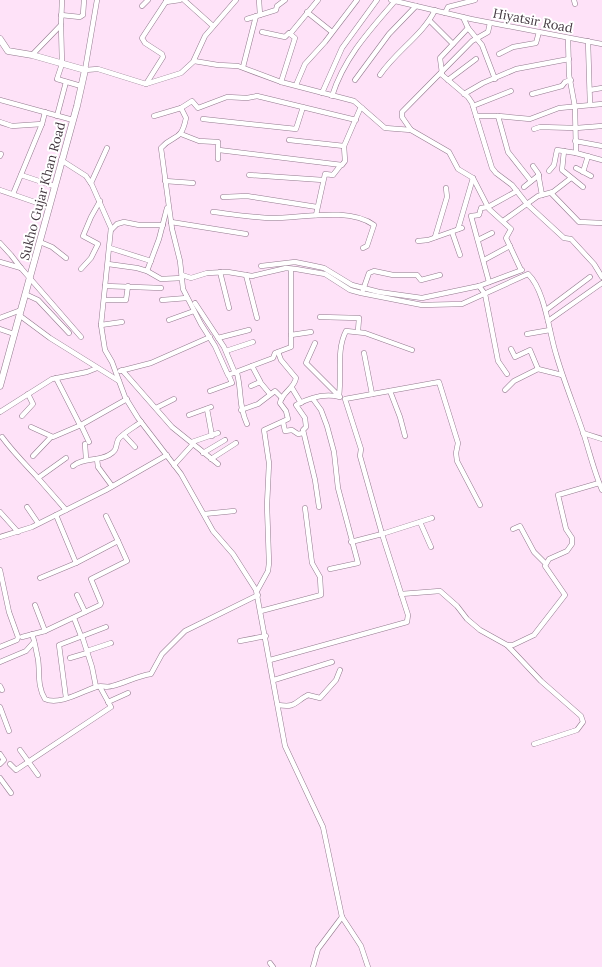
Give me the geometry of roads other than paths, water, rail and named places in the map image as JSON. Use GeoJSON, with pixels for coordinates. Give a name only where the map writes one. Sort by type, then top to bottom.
{"type":"FeatureCollection","features":[{"type":"Feature","properties":{"kind":"main road"},"geometry":{"type":"LineString","coordinates":[[0,39],[8,51],[32,55],[85,70]]}},
{"type":"Feature","properties":{"kind":"main road","name":"Sukho Gujar Khan Road"},"geometry":{"type":"LineString","coordinates":[[0,386],[73,120],[85,70]]}},
{"type":"Feature","properties":{"kind":"street"},"geometry":{"type":"LineString","coordinates":[[62,0],[62,64],[57,78],[81,86]]}},
{"type":"Feature","properties":{"kind":"street"},"geometry":{"type":"LineString","coordinates":[[61,15],[80,17],[83,15],[84,0]]}},
{"type":"Feature","properties":{"kind":"street","name":"Sukho Gujar Khan Road"},"geometry":{"type":"LineString","coordinates":[[85,70],[97,0]]}},
{"type":"Feature","properties":{"kind":"street"},"geometry":{"type":"LineString","coordinates":[[142,6],[148,0]]}},
{"type":"Feature","properties":{"kind":"street"},"geometry":{"type":"LineString","coordinates":[[146,84],[163,56],[145,44],[142,38],[167,1],[180,0]]}},
{"type":"Feature","properties":{"kind":"street"},"geometry":{"type":"LineString","coordinates":[[184,0],[213,26]]}},
{"type":"Feature","properties":{"kind":"street"},"geometry":{"type":"LineString","coordinates":[[85,70],[98,69],[146,84],[182,73],[194,61],[205,36],[236,0]]}},
{"type":"Feature","properties":{"kind":"street"},"geometry":{"type":"LineString","coordinates":[[242,67],[258,16],[259,0]]}},
{"type":"Feature","properties":{"kind":"street"},"geometry":{"type":"LineString","coordinates":[[247,19],[277,10],[277,6],[285,0]]}},
{"type":"Feature","properties":{"kind":"street"},"geometry":{"type":"LineString","coordinates":[[262,32],[285,37],[290,34],[318,0]]}},
{"type":"Feature","properties":{"kind":"street"},"geometry":{"type":"LineString","coordinates":[[296,85],[305,64],[325,42],[357,0]]}},
{"type":"Feature","properties":{"kind":"street"},"geometry":{"type":"LineString","coordinates":[[322,93],[342,48],[378,0]]}},
{"type":"Feature","properties":{"kind":"street"},"geometry":{"type":"LineString","coordinates":[[332,96],[341,72],[357,45],[393,0]]}},
{"type":"Feature","properties":{"kind":"street","name":"Hiyatsir Road"},"geometry":{"type":"LineString","coordinates":[[393,0],[490,23],[602,44]]}},
{"type":"Feature","properties":{"kind":"street"},"geometry":{"type":"LineString","coordinates":[[445,13],[448,7],[475,0]]}},
{"type":"Feature","properties":{"kind":"street"},"geometry":{"type":"LineString","coordinates":[[355,80],[388,34],[416,6]]}},
{"type":"Feature","properties":{"kind":"street"},"geometry":{"type":"LineString","coordinates":[[380,75],[392,59],[430,21],[435,10]]}},
{"type":"Feature","properties":{"kind":"street"},"geometry":{"type":"LineString","coordinates":[[307,12],[332,32]]}},
{"type":"Feature","properties":{"kind":"street"},"geometry":{"type":"LineString","coordinates":[[463,17],[468,28],[485,51],[495,79]]}},
{"type":"Feature","properties":{"kind":"street"},"geometry":{"type":"LineString","coordinates":[[430,21],[453,44]]}},
{"type":"Feature","properties":{"kind":"street"},"geometry":{"type":"LineString","coordinates":[[490,23],[488,32],[476,37],[402,112],[402,117],[411,130],[448,152],[458,168],[472,178],[488,207],[511,229],[506,238],[524,272],[537,288],[546,310],[562,375],[583,433],[594,472],[602,490]]}},
{"type":"Feature","properties":{"kind":"street"},"geometry":{"type":"LineString","coordinates":[[32,55],[61,25]]}},
{"type":"Feature","properties":{"kind":"street"},"geometry":{"type":"LineString","coordinates":[[468,28],[440,58],[441,73],[464,94],[474,106],[492,168],[496,173],[512,185],[527,204],[564,238],[572,241],[589,258],[602,277]]}},
{"type":"Feature","properties":{"kind":"street"},"geometry":{"type":"LineString","coordinates":[[499,54],[513,47],[536,43],[540,32]]}},
{"type":"Feature","properties":{"kind":"street"},"geometry":{"type":"LineString","coordinates":[[281,82],[295,38],[290,34]]}},
{"type":"Feature","properties":{"kind":"street"},"geometry":{"type":"LineString","coordinates":[[568,38],[568,59],[575,107],[576,153]]}},
{"type":"Feature","properties":{"kind":"street"},"geometry":{"type":"LineString","coordinates":[[588,41],[590,105]]}},
{"type":"Feature","properties":{"kind":"street"},"geometry":{"type":"LineString","coordinates":[[448,80],[476,59]]}},
{"type":"Feature","properties":{"kind":"street"},"geometry":{"type":"LineString","coordinates":[[464,94],[483,83],[520,68],[568,59]]}},
{"type":"Feature","properties":{"kind":"street"},"geometry":{"type":"LineString","coordinates":[[194,61],[242,67],[281,82],[354,101],[385,128],[411,130]]}},
{"type":"Feature","properties":{"kind":"street"},"geometry":{"type":"LineString","coordinates":[[532,94],[562,86],[565,82],[571,80]]}},
{"type":"Feature","properties":{"kind":"street"},"geometry":{"type":"LineString","coordinates":[[57,116],[66,82]]}},
{"type":"Feature","properties":{"kind":"street"},"geometry":{"type":"LineString","coordinates":[[590,90],[602,88]]}},
{"type":"Feature","properties":{"kind":"street"},"geometry":{"type":"LineString","coordinates":[[474,106],[511,92]]}},
{"type":"Feature","properties":{"kind":"street"},"geometry":{"type":"LineString","coordinates":[[154,116],[181,108],[192,101],[198,108],[230,96],[247,98],[257,96],[356,120]]}},
{"type":"Feature","properties":{"kind":"street"},"geometry":{"type":"LineString","coordinates":[[0,100],[73,120]]}},
{"type":"Feature","properties":{"kind":"street"},"geometry":{"type":"LineString","coordinates":[[476,116],[498,116],[530,119],[559,108],[602,104]]}},
{"type":"Feature","properties":{"kind":"street"},"geometry":{"type":"LineString","coordinates":[[203,119],[296,129],[303,107]]}},
{"type":"Feature","properties":{"kind":"street"},"geometry":{"type":"LineString","coordinates":[[181,108],[186,118],[181,134],[162,147],[168,205],[183,276],[183,289],[187,298],[198,314],[218,338],[233,374],[241,388],[241,410],[247,424]]}},
{"type":"Feature","properties":{"kind":"street"},"geometry":{"type":"LineString","coordinates":[[316,215],[325,174],[333,175],[340,166],[344,164],[344,146],[360,109],[362,108]]}},
{"type":"Feature","properties":{"kind":"street"},"geometry":{"type":"LineString","coordinates":[[13,194],[42,124],[45,112]]}},
{"type":"Feature","properties":{"kind":"street"},"geometry":{"type":"LineString","coordinates":[[498,116],[508,152],[531,181]]}},
{"type":"Feature","properties":{"kind":"street"},"geometry":{"type":"LineString","coordinates":[[0,122],[12,126],[42,124]]}},
{"type":"Feature","properties":{"kind":"street"},"geometry":{"type":"LineString","coordinates":[[534,129],[540,127],[576,128],[602,126]]}},
{"type":"Feature","properties":{"kind":"street"},"geometry":{"type":"LineString","coordinates":[[181,134],[202,142],[218,142],[218,159]]}},
{"type":"Feature","properties":{"kind":"street"},"geometry":{"type":"LineString","coordinates":[[289,140],[344,146]]}},
{"type":"Feature","properties":{"kind":"street"},"geometry":{"type":"LineString","coordinates":[[575,141],[602,146]]}},
{"type":"Feature","properties":{"kind":"street"},"geometry":{"type":"LineString","coordinates":[[91,183],[107,148]]}},
{"type":"Feature","properties":{"kind":"street"},"geometry":{"type":"LineString","coordinates":[[219,150],[249,152],[340,166]]}},
{"type":"Feature","properties":{"kind":"street"},"geometry":{"type":"LineString","coordinates":[[549,171],[554,165],[557,150],[602,160]]}},
{"type":"Feature","properties":{"kind":"street"},"geometry":{"type":"LineString","coordinates":[[564,151],[562,170],[583,187]]}},
{"type":"Feature","properties":{"kind":"street"},"geometry":{"type":"LineString","coordinates":[[583,172],[588,156]]}},
{"type":"Feature","properties":{"kind":"street"},"geometry":{"type":"LineString","coordinates":[[61,160],[86,176],[100,201],[111,230],[101,325],[104,350],[127,399],[141,422],[168,456],[213,531],[233,554],[257,593],[285,746],[323,827],[342,917],[361,946],[368,967]]}},
{"type":"Feature","properties":{"kind":"street"},"geometry":{"type":"LineString","coordinates":[[533,166],[539,175],[542,195]]}},
{"type":"Feature","properties":{"kind":"street"},"geometry":{"type":"LineString","coordinates":[[576,168],[591,176]]}},
{"type":"Feature","properties":{"kind":"street"},"geometry":{"type":"LineString","coordinates":[[20,175],[54,186]]}},
{"type":"Feature","properties":{"kind":"street"},"geometry":{"type":"LineString","coordinates":[[249,175],[323,180]]}},
{"type":"Feature","properties":{"kind":"street"},"geometry":{"type":"LineString","coordinates":[[524,187],[539,175]]}},
{"type":"Feature","properties":{"kind":"street"},"geometry":{"type":"LineString","coordinates":[[418,241],[460,229],[472,178]]}},
{"type":"Feature","properties":{"kind":"street"},"geometry":{"type":"LineString","coordinates":[[503,221],[542,195],[551,193],[564,185],[571,178]]}},
{"type":"Feature","properties":{"kind":"street"},"geometry":{"type":"LineString","coordinates":[[165,181],[193,183]]}},
{"type":"Feature","properties":{"kind":"street"},"geometry":{"type":"LineString","coordinates":[[435,237],[447,197],[446,188]]}},
{"type":"Feature","properties":{"kind":"street"},"geometry":{"type":"LineString","coordinates":[[0,190],[49,207]]}},
{"type":"Feature","properties":{"kind":"street"},"geometry":{"type":"LineString","coordinates":[[489,282],[484,260],[470,216],[479,215],[481,208],[488,207],[517,191]]}},
{"type":"Feature","properties":{"kind":"street"},"geometry":{"type":"LineString","coordinates":[[551,193],[579,222],[602,223]]}},
{"type":"Feature","properties":{"kind":"street"},"geometry":{"type":"LineString","coordinates":[[223,197],[247,196],[317,207]]}},
{"type":"Feature","properties":{"kind":"street"},"geometry":{"type":"LineString","coordinates":[[81,268],[91,258],[98,244],[83,236],[100,201]]}},
{"type":"Feature","properties":{"kind":"street"},"geometry":{"type":"LineString","coordinates":[[147,271],[163,225],[168,205]]}},
{"type":"Feature","properties":{"kind":"street"},"geometry":{"type":"LineString","coordinates":[[213,212],[268,218],[340,215],[373,224],[367,246],[363,248]]}},
{"type":"Feature","properties":{"kind":"street"},"geometry":{"type":"LineString","coordinates":[[111,230],[121,222],[163,225]]}},
{"type":"Feature","properties":{"kind":"street"},"geometry":{"type":"LineString","coordinates":[[171,222],[246,234]]}},
{"type":"Feature","properties":{"kind":"street"},"geometry":{"type":"LineString","coordinates":[[452,232],[460,255]]}},
{"type":"Feature","properties":{"kind":"street"},"geometry":{"type":"LineString","coordinates":[[478,240],[492,233]]}},
{"type":"Feature","properties":{"kind":"street"},"geometry":{"type":"LineString","coordinates":[[40,242],[52,247],[66,258]]}},
{"type":"Feature","properties":{"kind":"street"},"geometry":{"type":"LineString","coordinates":[[0,243],[12,255],[21,268],[81,337]]}},
{"type":"Feature","properties":{"kind":"street"},"geometry":{"type":"LineString","coordinates":[[484,260],[510,246]]}},
{"type":"Feature","properties":{"kind":"street"},"geometry":{"type":"LineString","coordinates":[[110,248],[151,260]]}},
{"type":"Feature","properties":{"kind":"street"},"geometry":{"type":"LineString","coordinates":[[0,262],[21,268]]}},
{"type":"Feature","properties":{"kind":"street"},"geometry":{"type":"LineString","coordinates":[[108,264],[147,271],[161,279],[183,276],[192,278],[202,274],[220,272],[233,272],[252,276],[295,262],[324,268],[350,290],[422,298],[480,286],[524,272]]}},
{"type":"Feature","properties":{"kind":"street"},"geometry":{"type":"LineString","coordinates":[[261,266],[285,266],[292,269],[325,274],[333,277]]}},
{"type":"Feature","properties":{"kind":"street"},"geometry":{"type":"LineString","coordinates":[[233,374],[273,358],[278,352],[290,346],[292,269]]}},
{"type":"Feature","properties":{"kind":"street"},"geometry":{"type":"LineString","coordinates":[[220,272],[229,308]]}},
{"type":"Feature","properties":{"kind":"street"},"geometry":{"type":"LineString","coordinates":[[362,291],[369,273],[374,272],[393,275],[417,275],[421,280],[440,275]]}},
{"type":"Feature","properties":{"kind":"street"},"geometry":{"type":"LineString","coordinates":[[362,291],[422,305],[462,304],[524,272]]}},
{"type":"Feature","properties":{"kind":"street"},"geometry":{"type":"LineString","coordinates":[[246,275],[257,318]]}},
{"type":"Feature","properties":{"kind":"street"},"geometry":{"type":"LineString","coordinates":[[546,310],[590,277]]}},
{"type":"Feature","properties":{"kind":"street"},"geometry":{"type":"LineString","coordinates":[[548,321],[602,283]]}},
{"type":"Feature","properties":{"kind":"street"},"geometry":{"type":"LineString","coordinates":[[105,286],[161,288]]}},
{"type":"Feature","properties":{"kind":"street"},"geometry":{"type":"LineString","coordinates":[[104,300],[126,300],[128,286]]}},
{"type":"Feature","properties":{"kind":"street"},"geometry":{"type":"LineString","coordinates":[[480,286],[484,293],[498,361],[507,374]]}},
{"type":"Feature","properties":{"kind":"street"},"geometry":{"type":"LineString","coordinates":[[25,294],[38,300],[69,333]]}},
{"type":"Feature","properties":{"kind":"street"},"geometry":{"type":"LineString","coordinates":[[162,300],[187,298]]}},
{"type":"Feature","properties":{"kind":"street"},"geometry":{"type":"LineString","coordinates":[[195,303],[198,314],[210,338],[224,353],[233,374],[232,383],[210,391]]}},
{"type":"Feature","properties":{"kind":"street"},"geometry":{"type":"LineString","coordinates":[[0,318],[20,313],[50,338],[119,381]]}},
{"type":"Feature","properties":{"kind":"street"},"geometry":{"type":"LineString","coordinates":[[169,320],[198,314]]}},
{"type":"Feature","properties":{"kind":"street"},"geometry":{"type":"LineString","coordinates":[[320,316],[359,318],[358,331]]}},
{"type":"Feature","properties":{"kind":"street"},"geometry":{"type":"LineString","coordinates":[[101,325],[122,322]]}},
{"type":"Feature","properties":{"kind":"street"},"geometry":{"type":"LineString","coordinates":[[0,329],[14,334]]}},
{"type":"Feature","properties":{"kind":"street"},"geometry":{"type":"LineString","coordinates":[[218,338],[249,330]]}},
{"type":"Feature","properties":{"kind":"street"},"geometry":{"type":"LineString","coordinates":[[527,334],[550,330]]}},
{"type":"Feature","properties":{"kind":"street"},"geometry":{"type":"LineString","coordinates":[[339,396],[341,381],[340,353],[345,331],[358,331],[386,339],[412,350]]}},
{"type":"Feature","properties":{"kind":"street"},"geometry":{"type":"LineString","coordinates":[[291,335],[311,332]]}},
{"type":"Feature","properties":{"kind":"street"},"geometry":{"type":"LineString","coordinates":[[115,372],[150,363],[210,338]]}},
{"type":"Feature","properties":{"kind":"street"},"geometry":{"type":"LineString","coordinates":[[224,353],[253,342]]}},
{"type":"Feature","properties":{"kind":"street"},"geometry":{"type":"LineString","coordinates":[[315,343],[306,363],[339,396],[345,399],[437,382],[440,383],[458,443],[456,453],[457,461],[480,505]]}},
{"type":"Feature","properties":{"kind":"street"},"geometry":{"type":"LineString","coordinates":[[510,349],[515,358],[530,350],[538,369]]}},
{"type":"Feature","properties":{"kind":"street"},"geometry":{"type":"LineString","coordinates":[[32,634],[38,660],[38,676],[43,696],[50,701],[81,694],[98,687],[114,686],[138,676],[152,673],[162,654],[183,633],[257,593],[268,571],[269,563],[267,519],[269,463],[264,430],[289,418],[280,403],[282,398],[292,388],[296,378],[281,360],[278,352]]}},
{"type":"Feature","properties":{"kind":"street"},"geometry":{"type":"LineString","coordinates":[[364,353],[372,394]]}},
{"type":"Feature","properties":{"kind":"street"},"geometry":{"type":"LineString","coordinates":[[252,366],[260,382],[270,394]]}},
{"type":"Feature","properties":{"kind":"street"},"geometry":{"type":"LineString","coordinates":[[0,412],[56,378],[88,372],[97,368]]}},
{"type":"Feature","properties":{"kind":"street"},"geometry":{"type":"LineString","coordinates":[[505,390],[514,381],[538,369],[562,375]]}},
{"type":"Feature","properties":{"kind":"street"},"geometry":{"type":"LineString","coordinates":[[122,370],[172,426],[218,464]]}},
{"type":"Feature","properties":{"kind":"street"},"geometry":{"type":"LineString","coordinates":[[56,378],[81,425],[87,443],[86,459]]}},
{"type":"Feature","properties":{"kind":"street"},"geometry":{"type":"LineString","coordinates":[[251,386],[260,382]]}},
{"type":"Feature","properties":{"kind":"street"},"geometry":{"type":"LineString","coordinates":[[292,388],[301,403]]}},
{"type":"Feature","properties":{"kind":"street"},"geometry":{"type":"LineString","coordinates":[[241,410],[258,404],[276,391],[282,398]]}},
{"type":"Feature","properties":{"kind":"street"},"geometry":{"type":"LineString","coordinates":[[390,391],[400,417],[405,436]]}},
{"type":"Feature","properties":{"kind":"street"},"geometry":{"type":"LineString","coordinates":[[22,416],[33,404],[28,394]]}},
{"type":"Feature","properties":{"kind":"street"},"geometry":{"type":"LineString","coordinates":[[319,508],[315,480],[302,430],[306,426],[305,418],[296,404],[330,395],[339,396]]}},
{"type":"Feature","properties":{"kind":"street"},"geometry":{"type":"LineString","coordinates":[[33,456],[51,437],[81,425],[127,399]]}},
{"type":"Feature","properties":{"kind":"street"},"geometry":{"type":"LineString","coordinates":[[156,408],[174,399]]}},
{"type":"Feature","properties":{"kind":"street"},"geometry":{"type":"LineString","coordinates":[[313,399],[321,410],[334,452],[338,488],[357,564],[330,569]]}},
{"type":"Feature","properties":{"kind":"street"},"geometry":{"type":"LineString","coordinates":[[270,660],[407,622],[408,615],[382,534],[360,456],[361,449],[345,399]]}},
{"type":"Feature","properties":{"kind":"street"},"geometry":{"type":"LineString","coordinates":[[190,415],[209,408],[212,436]]}},
{"type":"Feature","properties":{"kind":"street"},"geometry":{"type":"LineString","coordinates":[[73,466],[86,459],[97,459],[108,455],[114,451],[118,440],[141,422]]}},
{"type":"Feature","properties":{"kind":"street"},"geometry":{"type":"LineString","coordinates":[[283,422],[285,431],[292,430],[298,434],[303,433]]}},
{"type":"Feature","properties":{"kind":"street"},"geometry":{"type":"LineString","coordinates":[[31,427],[51,437]]}},
{"type":"Feature","properties":{"kind":"street"},"geometry":{"type":"LineString","coordinates":[[174,465],[192,443],[218,433]]}},
{"type":"Feature","properties":{"kind":"street"},"geometry":{"type":"LineString","coordinates":[[583,433],[602,439]]}},
{"type":"Feature","properties":{"kind":"street"},"geometry":{"type":"LineString","coordinates":[[124,435],[135,447]]}},
{"type":"Feature","properties":{"kind":"street"},"geometry":{"type":"LineString","coordinates":[[2,437],[15,456],[20,458],[66,510]]}},
{"type":"Feature","properties":{"kind":"street"},"geometry":{"type":"LineString","coordinates":[[203,452],[225,440]]}},
{"type":"Feature","properties":{"kind":"street"},"geometry":{"type":"LineString","coordinates":[[211,459],[236,443]]}},
{"type":"Feature","properties":{"kind":"street"},"geometry":{"type":"LineString","coordinates":[[0,537],[18,532],[66,510],[168,456]]}},
{"type":"Feature","properties":{"kind":"street"},"geometry":{"type":"LineString","coordinates":[[38,478],[66,458]]}},
{"type":"Feature","properties":{"kind":"street"},"geometry":{"type":"LineString","coordinates":[[97,459],[98,467],[112,486]]}},
{"type":"Feature","properties":{"kind":"street"},"geometry":{"type":"LineString","coordinates":[[545,563],[549,559],[567,551],[572,544],[572,538],[566,529],[558,495],[599,483]]}},
{"type":"Feature","properties":{"kind":"street"},"geometry":{"type":"LineString","coordinates":[[27,507],[38,523]]}},
{"type":"Feature","properties":{"kind":"street"},"geometry":{"type":"LineString","coordinates":[[261,612],[321,595],[320,577],[312,563],[305,508]]}},
{"type":"Feature","properties":{"kind":"street"},"geometry":{"type":"LineString","coordinates":[[204,514],[234,511]]}},
{"type":"Feature","properties":{"kind":"street"},"geometry":{"type":"LineString","coordinates":[[0,512],[18,532]]}},
{"type":"Feature","properties":{"kind":"street"},"geometry":{"type":"LineString","coordinates":[[56,514],[76,563]]}},
{"type":"Feature","properties":{"kind":"street"},"geometry":{"type":"LineString","coordinates":[[22,637],[45,631],[74,618],[101,603],[90,580],[91,578],[127,561],[106,516]]}},
{"type":"Feature","properties":{"kind":"street"},"geometry":{"type":"LineString","coordinates":[[351,542],[432,518]]}},
{"type":"Feature","properties":{"kind":"street"},"geometry":{"type":"LineString","coordinates":[[420,522],[431,547]]}},
{"type":"Feature","properties":{"kind":"street"},"geometry":{"type":"LineString","coordinates":[[507,645],[513,645],[534,635],[565,595],[545,568],[545,563],[534,552],[520,526],[513,529]]}},
{"type":"Feature","properties":{"kind":"street"},"geometry":{"type":"LineString","coordinates":[[40,578],[76,563],[118,541]]}},
{"type":"Feature","properties":{"kind":"street"},"geometry":{"type":"LineString","coordinates":[[0,570],[5,597],[18,637],[17,640],[0,647]]}},
{"type":"Feature","properties":{"kind":"street"},"geometry":{"type":"LineString","coordinates":[[401,594],[440,591],[480,630],[507,645],[541,681],[578,712],[582,719],[582,725],[578,730],[534,744]]}},
{"type":"Feature","properties":{"kind":"street"},"geometry":{"type":"LineString","coordinates":[[78,595],[85,612]]}},
{"type":"Feature","properties":{"kind":"street"},"geometry":{"type":"LineString","coordinates":[[0,598],[5,597]]}},
{"type":"Feature","properties":{"kind":"street"},"geometry":{"type":"LineString","coordinates":[[35,605],[45,631]]}},
{"type":"Feature","properties":{"kind":"street"},"geometry":{"type":"LineString","coordinates":[[10,764],[15,770],[29,762],[111,706],[98,687],[74,618]]}},
{"type":"Feature","properties":{"kind":"street"},"geometry":{"type":"LineString","coordinates":[[66,698],[59,645],[106,627]]}},
{"type":"Feature","properties":{"kind":"street"},"geometry":{"type":"LineString","coordinates":[[240,641],[266,636]]}},
{"type":"Feature","properties":{"kind":"street"},"geometry":{"type":"LineString","coordinates":[[0,662],[26,651],[34,641]]}},
{"type":"Feature","properties":{"kind":"street"},"geometry":{"type":"LineString","coordinates":[[70,658],[111,643]]}},
{"type":"Feature","properties":{"kind":"street"},"geometry":{"type":"LineString","coordinates":[[274,680],[332,662]]}},
{"type":"Feature","properties":{"kind":"street"},"geometry":{"type":"LineString","coordinates":[[278,705],[292,706],[298,704],[308,695],[320,698],[336,680],[340,670]]}},
{"type":"Feature","properties":{"kind":"street"},"geometry":{"type":"LineString","coordinates":[[108,702],[128,693]]}},
{"type":"Feature","properties":{"kind":"street"},"geometry":{"type":"LineString","coordinates":[[0,707],[9,730]]}},
{"type":"Feature","properties":{"kind":"street"},"geometry":{"type":"LineString","coordinates":[[20,750],[38,775]]}},
{"type":"Feature","properties":{"kind":"street"},"geometry":{"type":"LineString","coordinates":[[0,754],[4,760],[0,764]]}},
{"type":"Feature","properties":{"kind":"street"},"geometry":{"type":"LineString","coordinates":[[0,778],[11,792]]}},
{"type":"Feature","properties":{"kind":"street"},"geometry":{"type":"LineString","coordinates":[[0,789],[5,785]]}},
{"type":"Feature","properties":{"kind":"street"},"geometry":{"type":"LineString","coordinates":[[313,967],[318,949],[342,917]]}}]}
